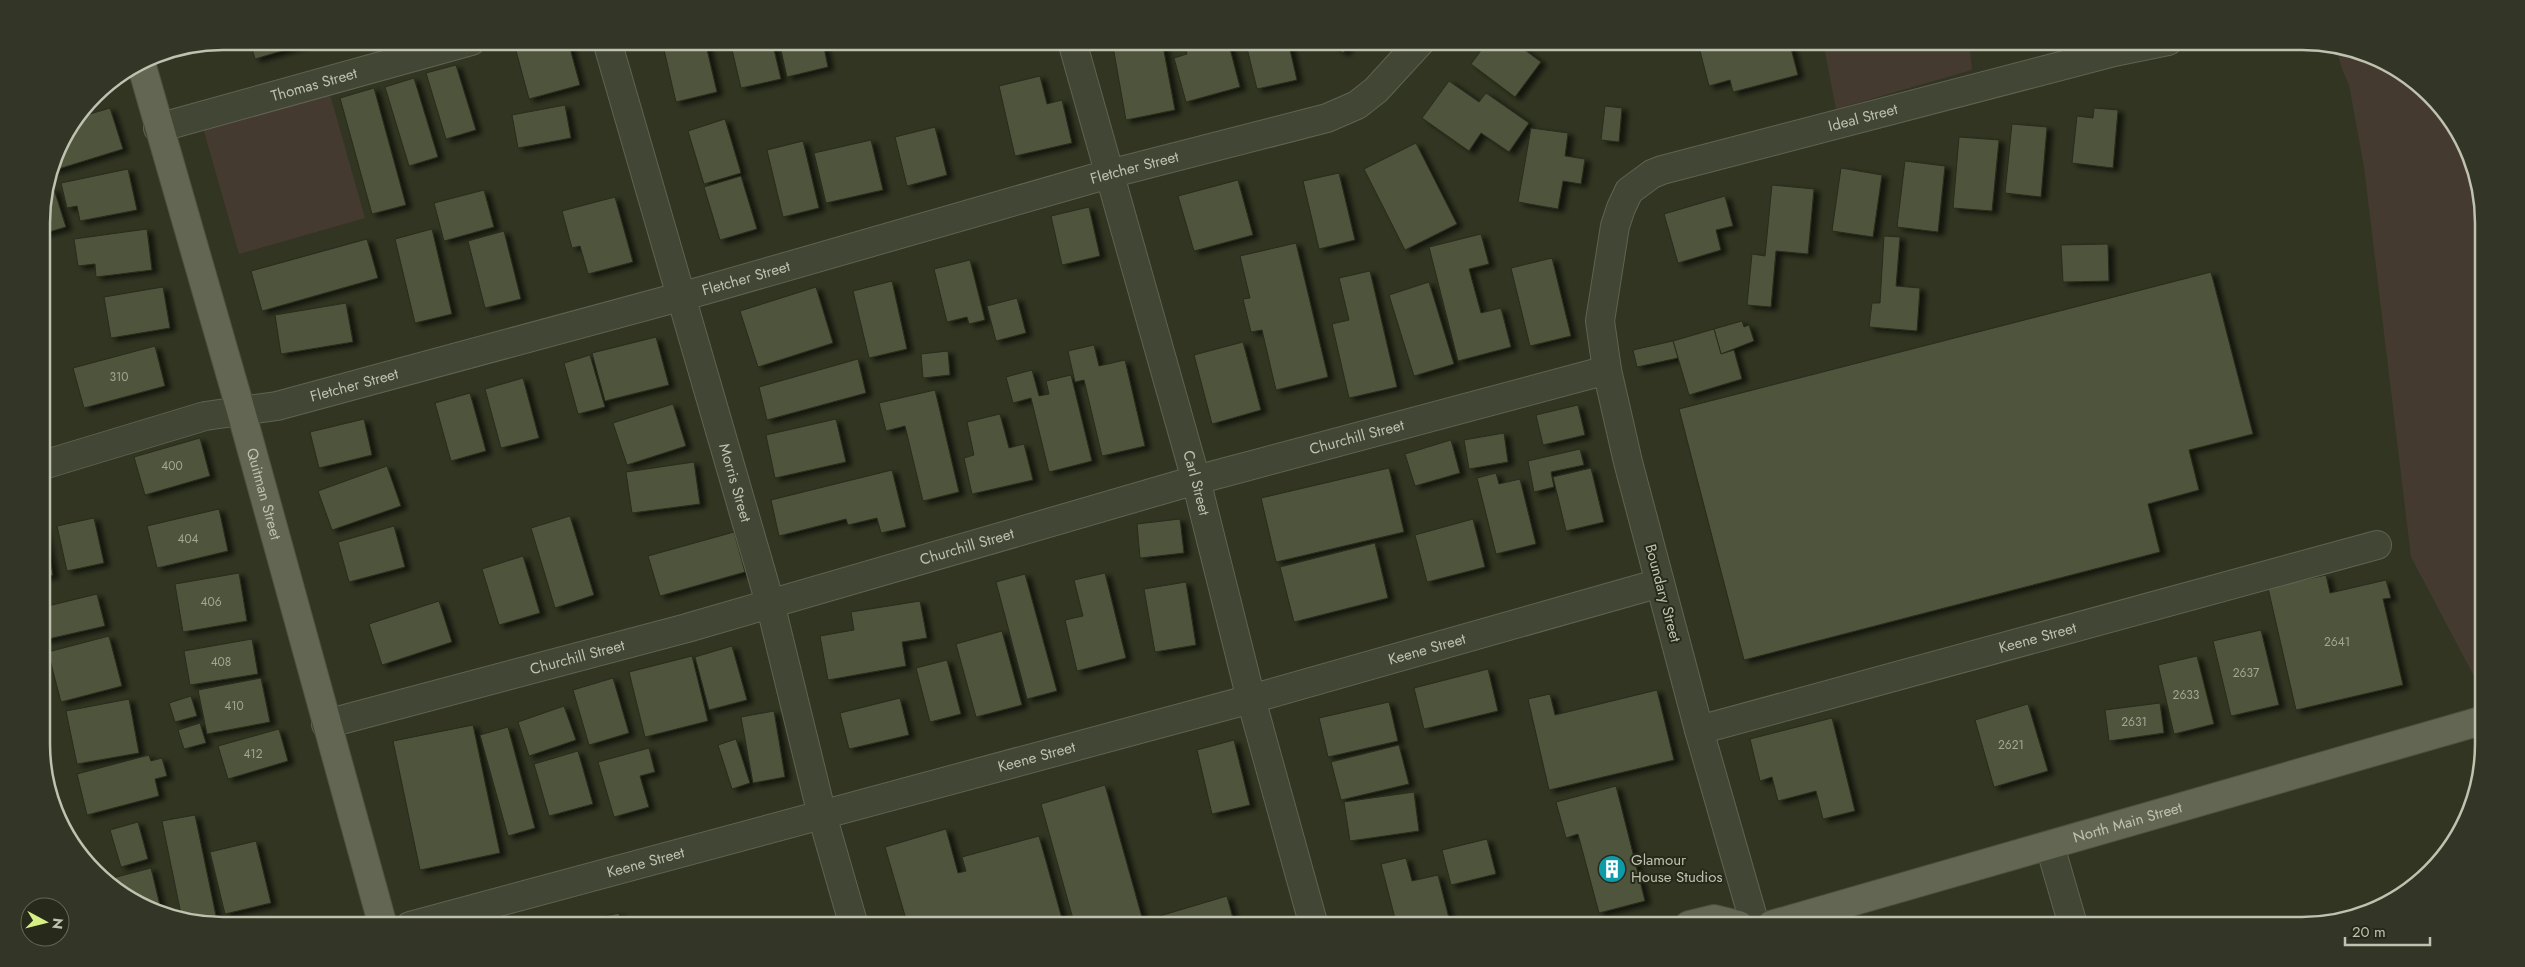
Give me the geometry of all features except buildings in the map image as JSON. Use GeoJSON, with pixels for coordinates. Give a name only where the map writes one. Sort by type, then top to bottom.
{"type":"FeatureCollection","features":[{"type":"Feature","properties":{"kind":"main road","name":"Quitman Street"},"geometry":{"type":"LineString","coordinates":[[143,70],[241,411],[380,917]]}},
{"type":"Feature","properties":{"kind":"main road","name":"North Main Street"},"geometry":{"type":"LineString","coordinates":[[1802,917],[2475,723]]}},
{"type":"Feature","properties":{"kind":"street","name":"Thomas Street"},"geometry":{"type":"LineString","coordinates":[[158,128],[439,50]]}},
{"type":"Feature","properties":{"kind":"street","name":"Morris Street"},"geometry":{"type":"LineString","coordinates":[[610,50],[770,603],[822,815],[851,917]]}},
{"type":"Feature","properties":{"kind":"street","name":"Carl Street"},"geometry":{"type":"LineString","coordinates":[[1075,50],[1196,480],[1251,698],[1312,917]]}},
{"type":"Feature","properties":{"kind":"street","name":"Fletcher Street"},"geometry":{"type":"LineString","coordinates":[[50,463],[206,416],[277,406],[681,296],[1109,174],[1327,118],[1357,106],[1376,90],[1413,50]]}},
{"type":"Feature","properties":{"kind":"street","name":"Ideal Street"},"geometry":{"type":"LineString","coordinates":[[1610,256],[1620,208],[1629,191],[1652,174],[2103,50]]}},
{"type":"Feature","properties":{"kind":"street","name":"Boundary Street"},"geometry":{"type":"LineString","coordinates":[[1610,256],[1600,321],[1607,370],[1699,730],[1752,917]]}},
{"type":"Feature","properties":{"kind":"street","name":"Churchill Street"},"geometry":{"type":"LineString","coordinates":[[326,724],[687,628],[1196,480],[1607,370]]}},
{"type":"Feature","properties":{"kind":"street","name":"Keene Street"},"geometry":{"type":"LineString","coordinates":[[1699,730],[2377,545]]}},
{"type":"Feature","properties":{"kind":"street","name":"Keene Street"},"geometry":{"type":"LineString","coordinates":[[443,917],[1251,698],[1660,583]]}},
{"type":"Feature","properties":{"kind":"street"},"geometry":{"type":"LineString","coordinates":[[2050,846],[2071,917]]}},
{"type":"Feature","properties":{"kind":"shaded area"},"geometry":{"type":"Polygon","coordinates":[[[1825,50],[1970,50],[1972,70],[1836,109],[1825,50]]]}},
{"type":"Feature","properties":{"kind":"shaded area"},"geometry":{"type":"Polygon","coordinates":[[[2338,54],[2378,68],[2398,79],[2416,93],[2446,127],[2466,168],[2472,190],[2475,223],[2475,678],[2411,557],[2364,167],[2349,85],[2338,54]]]}},
{"type":"Feature","properties":{"kind":"shaded area"},"geometry":{"type":"Polygon","coordinates":[[[329,91],[365,218],[239,254],[203,128],[329,91]]]}},
{"type":"Feature","properties":{"kind":"place","name":"Glamour House Studios"},"geometry":{"type":"Point","coordinates":[1612,869]}}]}
